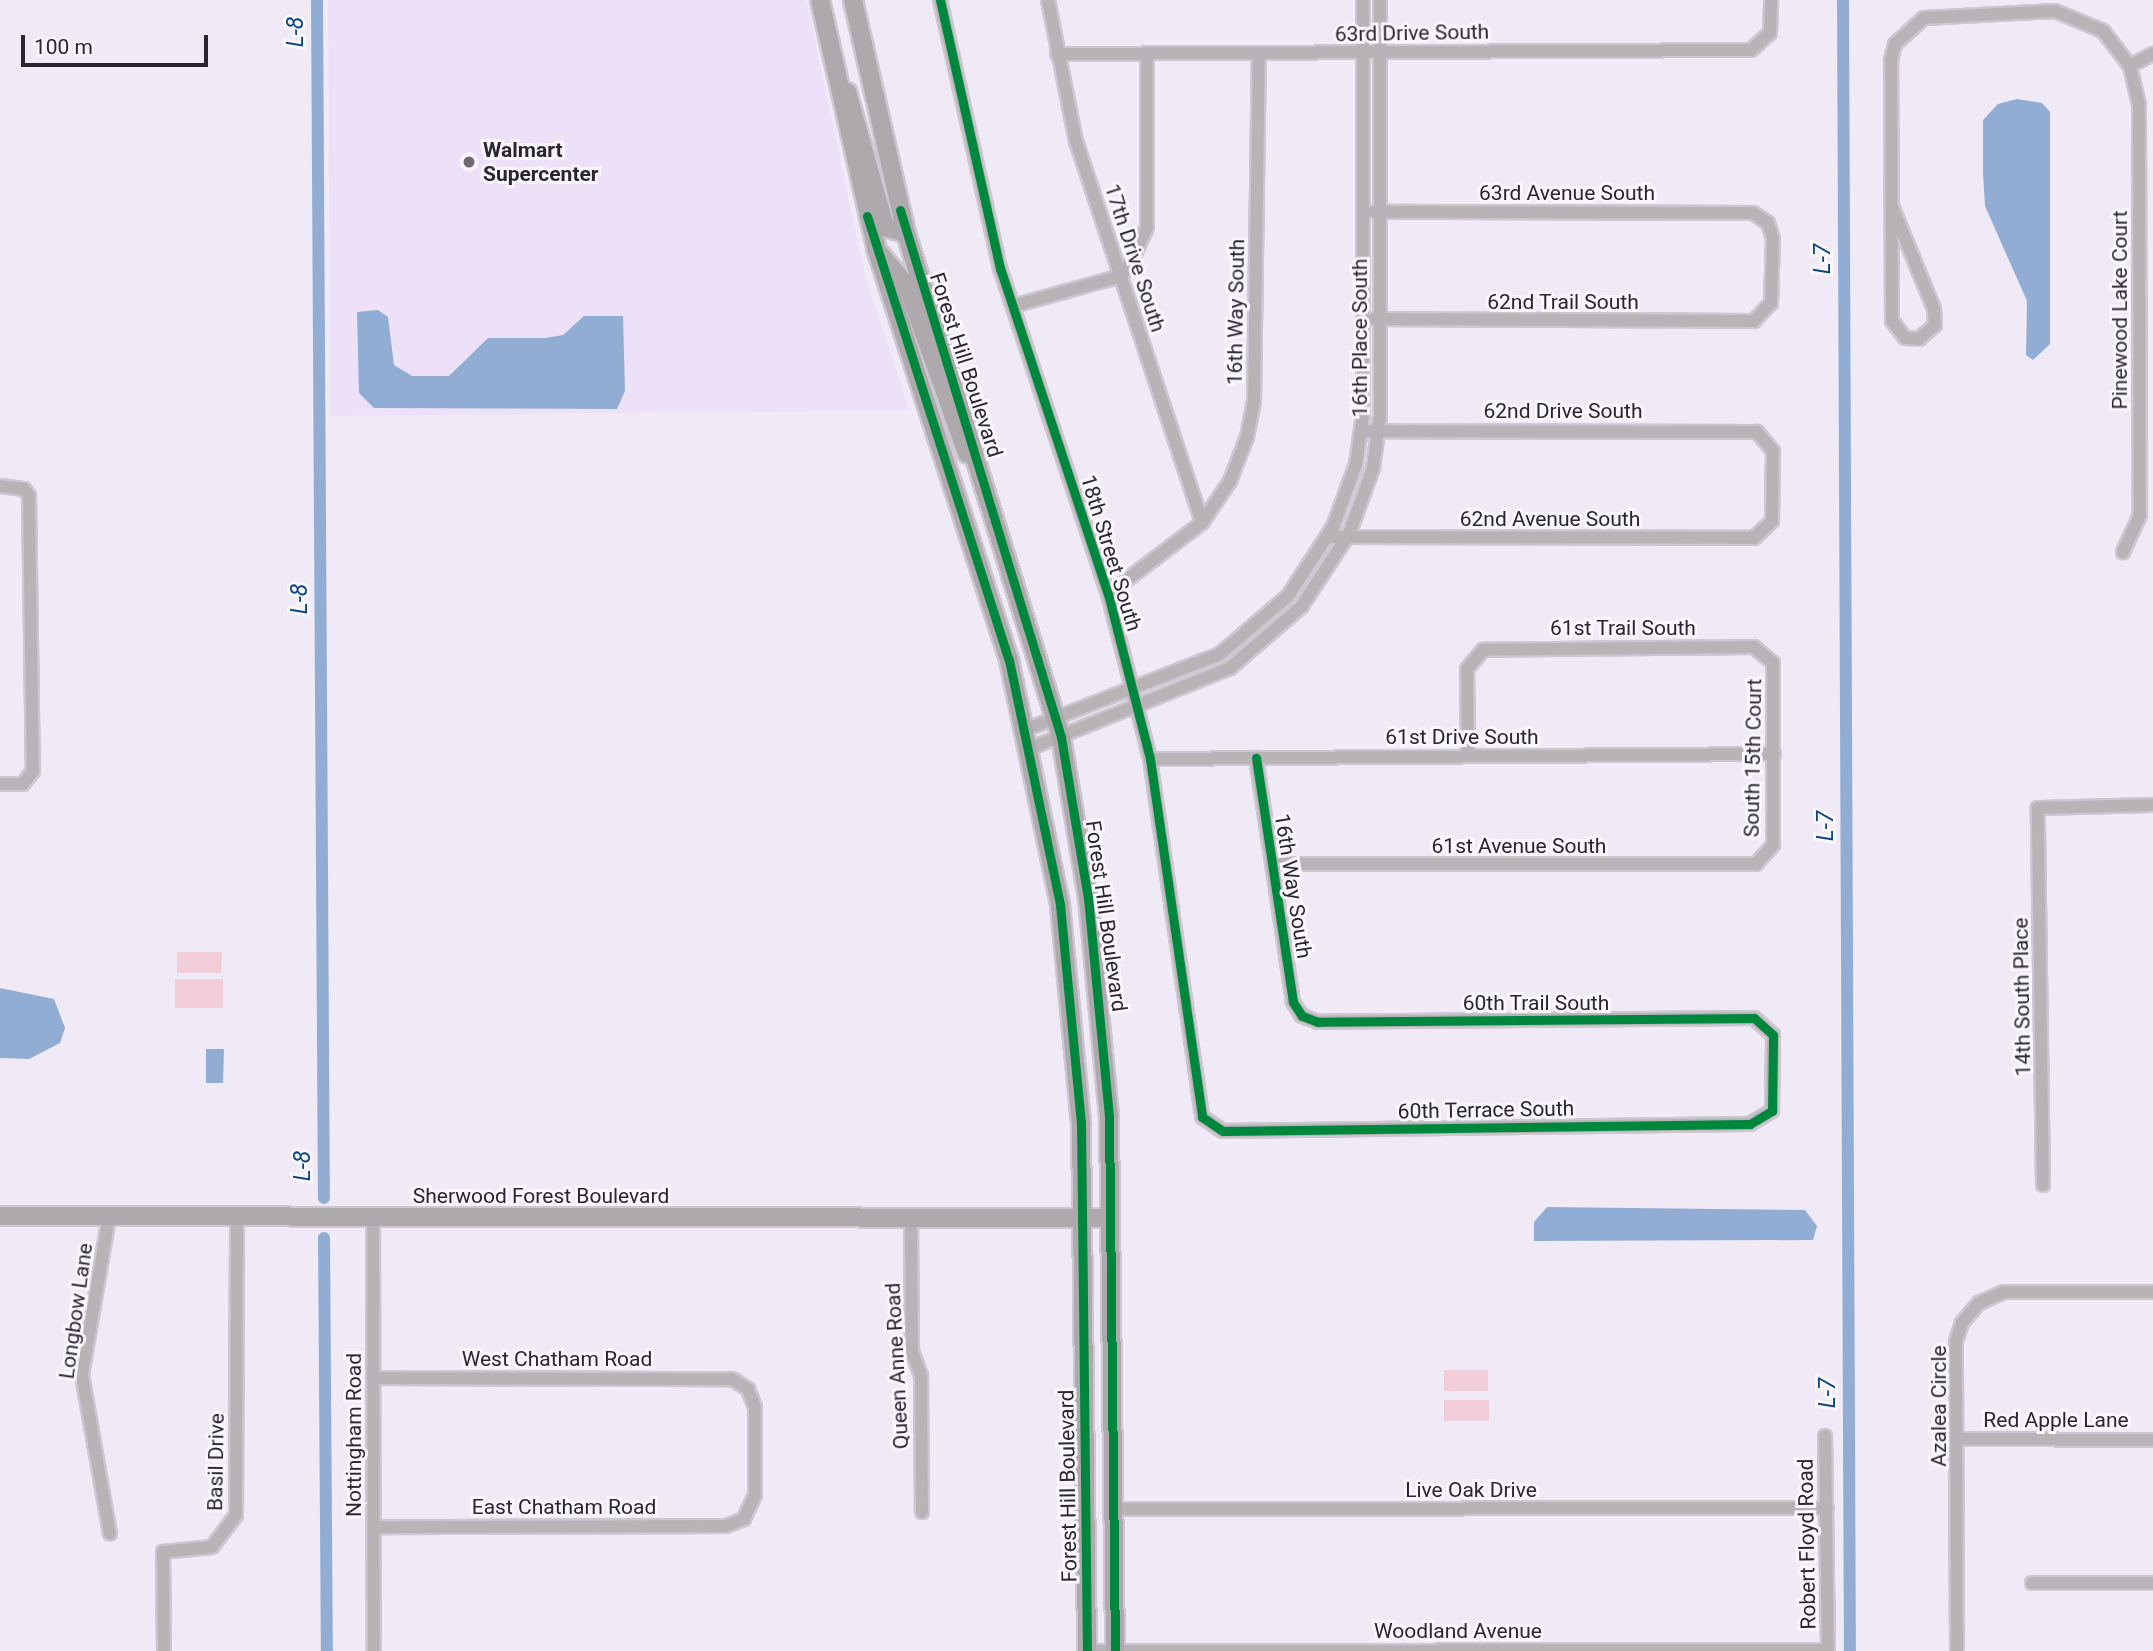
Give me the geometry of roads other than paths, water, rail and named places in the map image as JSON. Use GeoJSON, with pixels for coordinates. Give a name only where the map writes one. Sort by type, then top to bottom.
{"type":"FeatureCollection","features":[{"type":"Feature","properties":{"kind":"main road","name":"Forest Hill Boulevard"},"geometry":{"type":"LineString","coordinates":[[820,0],[877,251],[988,584],[1027,729],[1069,974],[1083,1217],[1087,1651]]}},
{"type":"Feature","properties":{"kind":"main road","name":"Forest Hill Boulevard"},"geometry":{"type":"LineString","coordinates":[[853,0],[906,233],[1059,728],[1097,967],[1110,1218],[1115,1651]]}},
{"type":"Feature","properties":{"kind":"main road"},"geometry":{"type":"LineString","coordinates":[[825,30],[885,228],[906,233]]}},
{"type":"Feature","properties":{"kind":"main road"},"geometry":{"type":"LineString","coordinates":[[877,251],[907,286],[954,428],[982,472]]}},
{"type":"Feature","properties":{"kind":"main road","name":"Sherwood Forest Boulevard"},"geometry":{"type":"LineString","coordinates":[[0,1216],[237,1219],[1110,1218]]}},
{"type":"Feature","properties":{"kind":"street","name":"18th Street South"},"geometry":{"type":"LineString","coordinates":[[940,0],[979,188],[1013,306],[1108,594],[1150,759],[1200,1109],[1208,1124]]}},
{"type":"Feature","properties":{"kind":"street","name":"17th Drive South"},"geometry":{"type":"LineString","coordinates":[[1048,0],[1076,141],[1202,523]]}},
{"type":"Feature","properties":{"kind":"street","name":"16th Place South"},"geometry":{"type":"LineString","coordinates":[[1031,748],[1059,728],[1201,665],[1255,628],[1288,596],[1328,537],[1362,431],[1363,0]]}},
{"type":"Feature","properties":{"kind":"street","name":"16th Place South"},"geometry":{"type":"LineString","coordinates":[[1027,729],[1059,728],[1138,710],[1208,681],[1265,642],[1308,598],[1347,537],[1379,431],[1380,0]]}},
{"type":"Feature","properties":{"kind":"street","name":"63rd Drive South"},"geometry":{"type":"LineString","coordinates":[[1057,54],[1751,50],[1766,41],[1771,0]]}},
{"type":"Feature","properties":{"kind":"street","name":"Pinewood Lake Court"},"geometry":{"type":"LineString","coordinates":[[1892,206],[1934,309],[1935,325],[1919,339],[1895,331],[1892,321],[1891,60],[1895,44],[1924,18],[2055,10],[2103,32],[2130,66],[2139,105],[2140,515],[2123,552]]}},
{"type":"Feature","properties":{"kind":"street"},"geometry":{"type":"LineString","coordinates":[[1013,306],[1121,276],[1147,227],[1147,54]]}},
{"type":"Feature","properties":{"kind":"street","name":"16th Way South"},"geometry":{"type":"LineString","coordinates":[[1108,594],[1202,523],[1238,464],[1253,410],[1259,54]]}},
{"type":"Feature","properties":{"kind":"street"},"geometry":{"type":"LineString","coordinates":[[2130,66],[2153,54]]}},
{"type":"Feature","properties":{"kind":"street","name":"63rd Avenue South"},"geometry":{"type":"LineString","coordinates":[[1363,212],[1753,213],[1768,223],[1771,303],[1762,317]]}},
{"type":"Feature","properties":{"kind":"street","name":"62nd Trail South"},"geometry":{"type":"LineString","coordinates":[[1363,319],[1746,323],[1762,317]]}},
{"type":"Feature","properties":{"kind":"street","name":"62nd Drive South"},"geometry":{"type":"LineString","coordinates":[[1362,431],[1748,430],[1764,436],[1773,451],[1768,529]]}},
{"type":"Feature","properties":{"kind":"street"},"geometry":{"type":"LineString","coordinates":[[0,486],[24,489],[29,496],[33,771],[23,784],[0,784]]}},
{"type":"Feature","properties":{"kind":"street","name":"62nd Avenue South"},"geometry":{"type":"LineString","coordinates":[[1328,537],[1754,538],[1768,529]]}},
{"type":"Feature","properties":{"kind":"street"},"geometry":{"type":"LineString","coordinates":[[1255,628],[1265,642]]}},
{"type":"Feature","properties":{"kind":"street","name":"61st Trail South"},"geometry":{"type":"LineString","coordinates":[[1468,756],[1467,669],[1475,654],[1491,649],[1754,647],[1769,656]]}},
{"type":"Feature","properties":{"kind":"street","name":"South 15th Court"},"geometry":{"type":"LineString","coordinates":[[1764,860],[1773,845],[1774,754],[1769,656]]}},
{"type":"Feature","properties":{"kind":"street","name":"61st Drive South"},"geometry":{"type":"LineString","coordinates":[[1150,759],[1774,754]]}},
{"type":"Feature","properties":{"kind":"street","name":"16th Way South"},"geometry":{"type":"LineString","coordinates":[[1256,758],[1293,1002],[1302,1016]]}},
{"type":"Feature","properties":{"kind":"street","name":"14th South Place"},"geometry":{"type":"LineString","coordinates":[[2043,1185],[2038,808],[2153,805]]}},
{"type":"Feature","properties":{"kind":"street","name":"61st Avenue South"},"geometry":{"type":"LineString","coordinates":[[1272,864],[1748,865],[1764,860]]}},
{"type":"Feature","properties":{"kind":"street","name":"60th Trail South"},"geometry":{"type":"LineString","coordinates":[[1302,1016],[1318,1022],[1755,1018],[1769,1027],[1775,1103],[1766,1118]]}},
{"type":"Feature","properties":{"kind":"street","name":"60th Terrace South"},"geometry":{"type":"LineString","coordinates":[[1208,1124],[1223,1131],[1750,1124],[1766,1118]]}},
{"type":"Feature","properties":{"kind":"street","name":"Longbow Lane"},"geometry":{"type":"LineString","coordinates":[[109,1217],[82,1375],[110,1534]]}},
{"type":"Feature","properties":{"kind":"street","name":"Queen Anne Road"},"geometry":{"type":"LineString","coordinates":[[911,1218],[912,1351],[922,1376],[922,1512]]}},
{"type":"Feature","properties":{"kind":"street","name":"Basil Drive"},"geometry":{"type":"LineString","coordinates":[[164,1651],[163,1552],[212,1547],[236,1515],[237,1219]]}},
{"type":"Feature","properties":{"kind":"street","name":"Nottingham Road"},"geometry":{"type":"LineString","coordinates":[[373,1219],[374,1651]]}},
{"type":"Feature","properties":{"kind":"street","name":"Azalea Circle"},"geometry":{"type":"LineString","coordinates":[[1956,1651],[1959,1439],[1956,1341],[1979,1303],[2004,1292],[2153,1292]]}},
{"type":"Feature","properties":{"kind":"street","name":"West Chatham Road"},"geometry":{"type":"LineString","coordinates":[[373,1378],[741,1383],[755,1407],[750,1512]]}},
{"type":"Feature","properties":{"kind":"street","name":"Robert Floyd Road"},"geometry":{"type":"LineString","coordinates":[[1825,1436],[1828,1650]]}},
{"type":"Feature","properties":{"kind":"street","name":"Red Apple Lane"},"geometry":{"type":"LineString","coordinates":[[1959,1439],[2153,1440]]}},
{"type":"Feature","properties":{"kind":"street","name":"Live Oak Drive"},"geometry":{"type":"LineString","coordinates":[[1114,1509],[1827,1508]]}},
{"type":"Feature","properties":{"kind":"street","name":"East Chatham Road"},"geometry":{"type":"LineString","coordinates":[[373,1527],[726,1526],[750,1512]]}},
{"type":"Feature","properties":{"kind":"street"},"geometry":{"type":"LineString","coordinates":[[2032,1583],[2153,1583]]}},
{"type":"Feature","properties":{"kind":"street","name":"Woodland Avenue"},"geometry":{"type":"LineString","coordinates":[[1087,1651],[1828,1650]]}},
{"type":"Feature","properties":{"kind":"water"},"geometry":{"type":"Polygon","coordinates":[[[2017,99],[2042,103],[2050,112],[2050,344],[2033,360],[2026,355],[2027,301],[1985,206],[1983,120],[1998,104],[2017,99]]]}},
{"type":"Feature","properties":{"kind":"water"},"geometry":{"type":"Polygon","coordinates":[[[378,310],[388,317],[394,365],[412,376],[449,376],[488,338],[545,338],[563,335],[584,316],[623,316],[625,391],[617,409],[374,408],[359,393],[357,312],[378,310]]]}},
{"type":"Feature","properties":{"kind":"water"},"geometry":{"type":"Polygon","coordinates":[[[0,988],[54,999],[65,1028],[60,1043],[29,1059],[0,1058],[0,988]]]}},
{"type":"Feature","properties":{"kind":"water"},"geometry":{"type":"Polygon","coordinates":[[[206,1049],[224,1049],[223,1083],[206,1083],[206,1049]]]}},
{"type":"Feature","properties":{"kind":"water"},"geometry":{"type":"Polygon","coordinates":[[[1547,1207],[1805,1210],[1817,1226],[1813,1240],[1534,1241],[1534,1222],[1547,1207]]]}},
{"type":"Feature","properties":{"kind":"waterway","name":"L-8"},"geometry":{"type":"LineString","coordinates":[[317,0],[324,1198]]}},
{"type":"Feature","properties":{"kind":"waterway","name":"L-7"},"geometry":{"type":"LineString","coordinates":[[1843,0],[1850,1651]]}},
{"type":"Feature","properties":{"kind":"waterway","name":"L-8"},"geometry":{"type":"LineString","coordinates":[[324,1238],[327,1651]]}},
{"type":"Feature","properties":{"kind":"place","name":"Walmart Supercenter"},"geometry":{"type":"Point","coordinates":[469,162]}}]}
